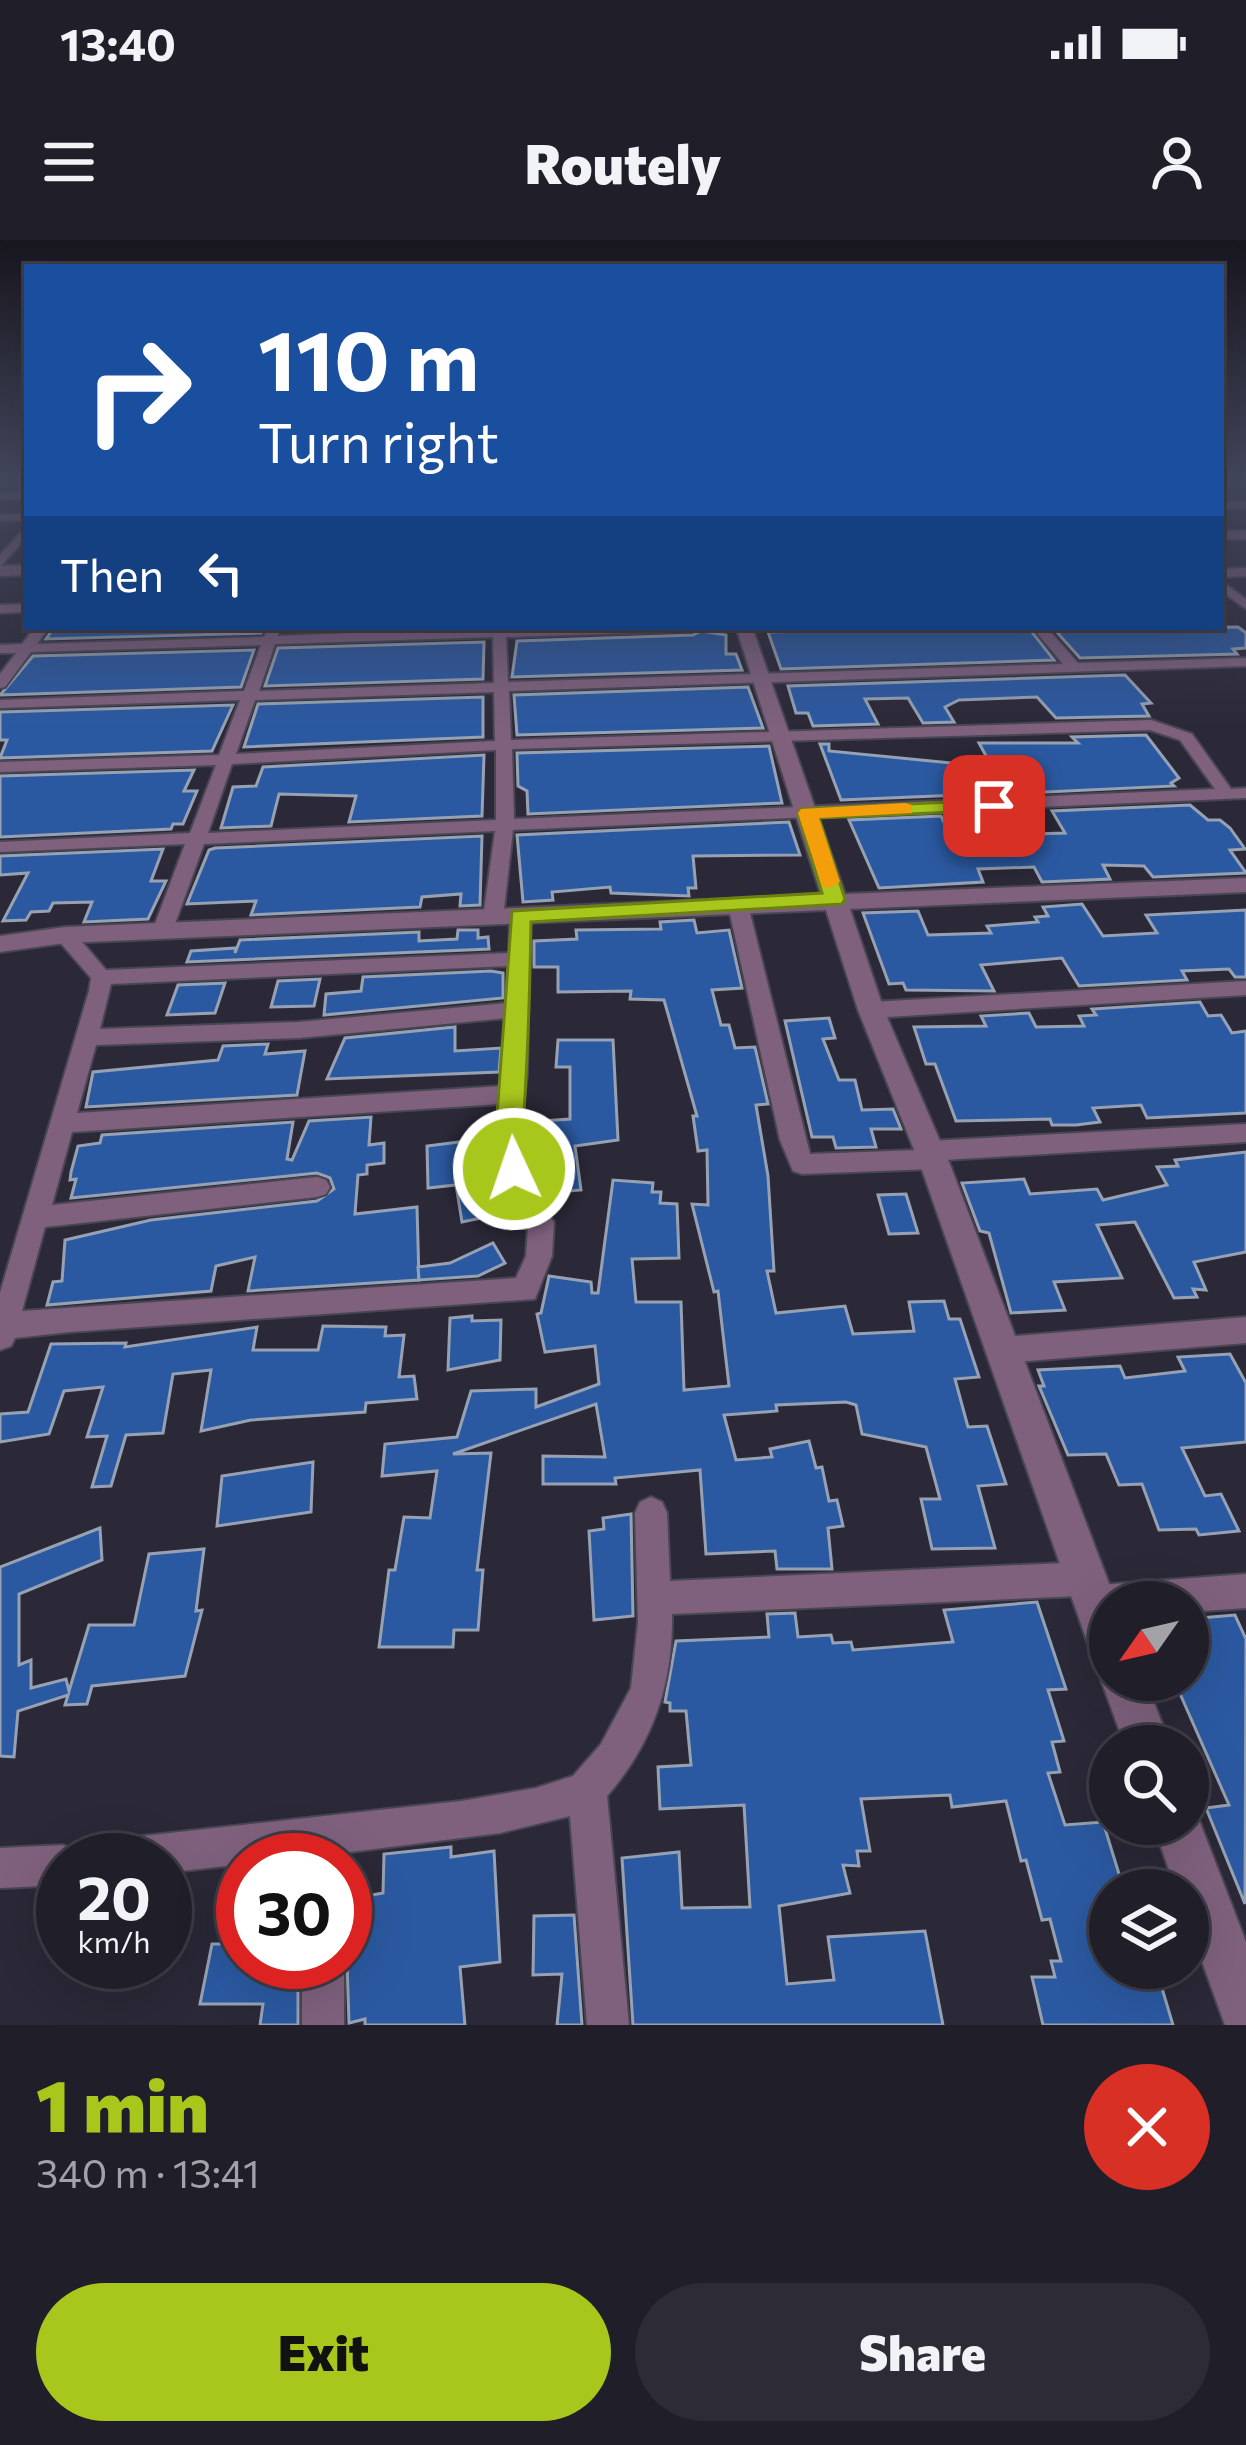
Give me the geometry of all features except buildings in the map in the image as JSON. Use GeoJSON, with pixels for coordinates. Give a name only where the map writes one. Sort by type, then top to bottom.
{"type":"FeatureCollection","features":[{"type":"Feature","properties":{"kind":"street"},"geometry":{"type":"LineString","coordinates":[[0,685],[40,630]]}},
{"type":"Feature","properties":{"kind":"street"},"geometry":{"type":"LineString","coordinates":[[0,649],[272,634],[498,630],[504,825],[493,917]]}},
{"type":"Feature","properties":{"kind":"street"},"geometry":{"type":"LineString","coordinates":[[745,630],[871,1010],[931,1155],[1089,1588]]}},
{"type":"Feature","properties":{"kind":"street"},"geometry":{"type":"LineString","coordinates":[[1042,630],[1073,667]]}},
{"type":"Feature","properties":{"kind":"street"},"geometry":{"type":"LineString","coordinates":[[161,932],[272,634]]}},
{"type":"Feature","properties":{"kind":"street"},"geometry":{"type":"LineString","coordinates":[[0,704],[1246,662]]}},
{"type":"Feature","properties":{"kind":"street"},"geometry":{"type":"LineString","coordinates":[[0,767],[502,745],[1162,725],[1186,737],[1236,794]]}},
{"type":"Feature","properties":{"kind":"street"},"geometry":{"type":"LineString","coordinates":[[0,847],[1236,794]]}},
{"type":"Feature","properties":{"kind":"street"},"geometry":{"type":"LineString","coordinates":[[0,944],[65,935],[1246,885]]}},
{"type":"Feature","properties":{"kind":"street"},"geometry":{"type":"LineString","coordinates":[[738,905],[797,1158],[811,1166],[1246,1133]]}},
{"type":"Feature","properties":{"kind":"street"},"geometry":{"type":"LineString","coordinates":[[100,976],[89,1037],[3,1333],[129,1312],[196,1313],[525,1290],[539,1256],[542,1222],[519,1196],[510,1115],[520,916]]}},
{"type":"Feature","properties":{"kind":"street"},"geometry":{"type":"LineString","coordinates":[[65,935],[100,976]]}},
{"type":"Feature","properties":{"kind":"street"},"geometry":{"type":"LineString","coordinates":[[100,976],[521,959]]}},
{"type":"Feature","properties":{"kind":"street"},"geometry":{"type":"LineString","coordinates":[[871,1010],[1246,988]]}},
{"type":"Feature","properties":{"kind":"street"},"geometry":{"type":"LineString","coordinates":[[89,1037],[299,1030],[518,1009]]}},
{"type":"Feature","properties":{"kind":"street"},"geometry":{"type":"LineString","coordinates":[[63,1124],[514,1094]]}},
{"type":"Feature","properties":{"kind":"street"},"geometry":{"type":"LineString","coordinates":[[39,1216],[316,1187]]}},
{"type":"Feature","properties":{"kind":"street"},"geometry":{"type":"LineString","coordinates":[[1003,1350],[1246,1330]]}},
{"type":"Feature","properties":{"kind":"street"},"geometry":{"type":"LineString","coordinates":[[372,1839],[543,1806],[586,1789],[619,1752],[648,1694],[658,1598],[651,1513]]}},
{"type":"Feature","properties":{"kind":"street"},"geometry":{"type":"LineString","coordinates":[[658,1598],[1089,1591]]}},
{"type":"Feature","properties":{"kind":"street"},"geometry":{"type":"LineString","coordinates":[[1209,1591],[1246,1591]]}},
{"type":"Feature","properties":{"kind":"street"},"geometry":{"type":"LineString","coordinates":[[586,1789],[608,2025]]}},
{"type":"Feature","properties":{"kind":"street"},"geometry":{"type":"LineString","coordinates":[[1186,1845],[1243,1992]]}},
{"type":"Feature","properties":{"kind":"street"},"geometry":{"type":"LineString","coordinates":[[0,1868],[36,1866]]}},
{"type":"Feature","properties":{"kind":"street"},"geometry":{"type":"LineString","coordinates":[[323,1989],[323,2025]]}},
{"type":"Feature","properties":{"kind":"slow traffic"},"geometry":{"type":"LineString","coordinates":[[829,882],[808,813],[905,809]]}},
{"type":"Feature","properties":{"kind":"route"},"geometry":{"type":"LineString","coordinates":[[514,1169],[510,1115],[516,1074],[520,916],[835,899],[808,813],[994,806]]}}]}
